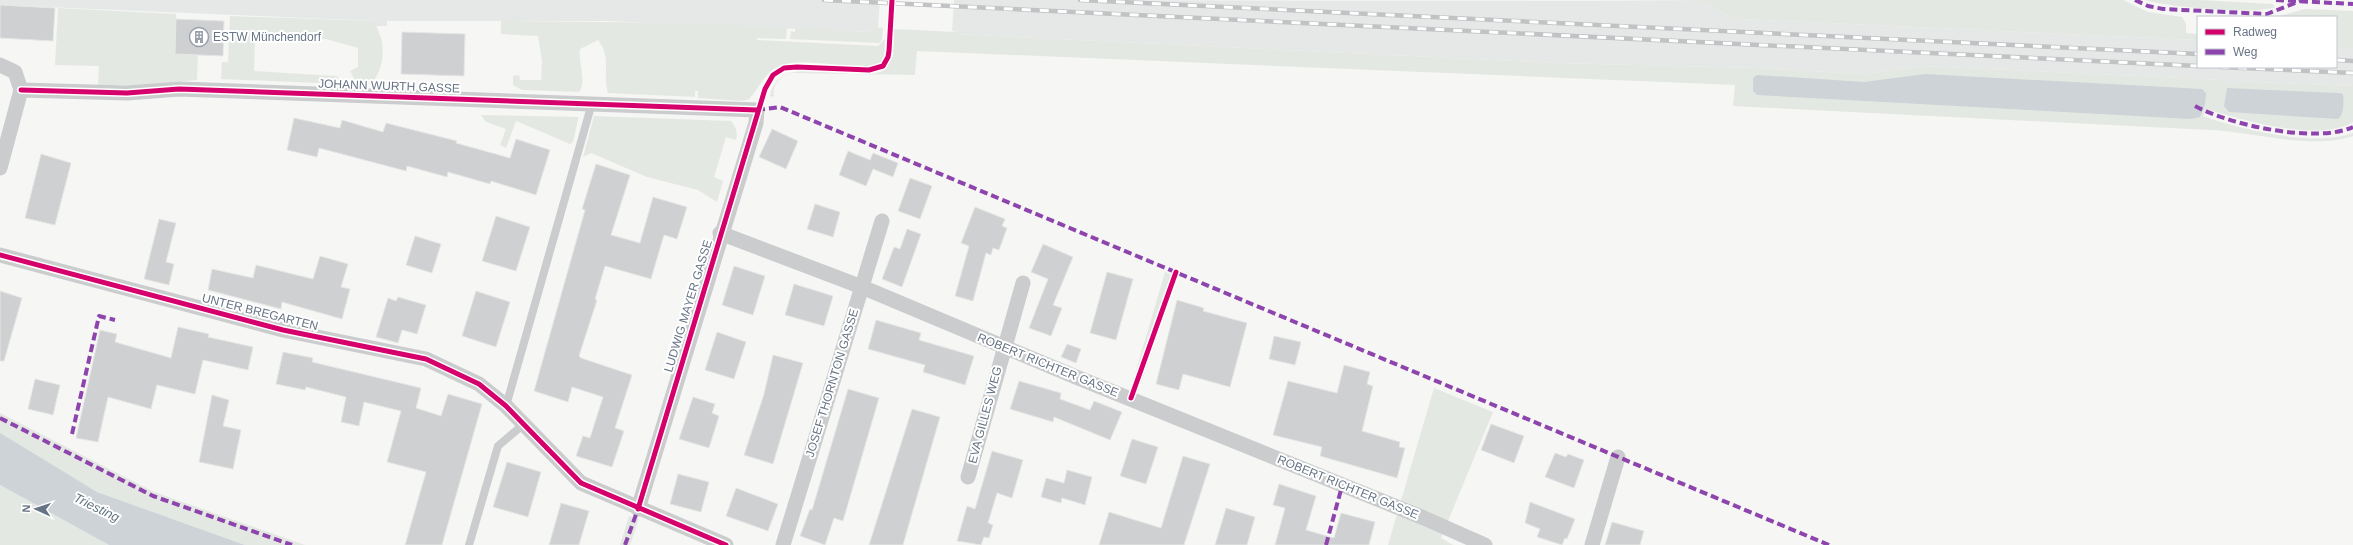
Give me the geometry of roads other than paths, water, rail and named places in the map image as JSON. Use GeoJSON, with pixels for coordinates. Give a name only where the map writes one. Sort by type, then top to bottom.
{"type":"FeatureCollection","features":[{"type":"Feature","properties":{"kind":"street"},"geometry":{"type":"LineString","coordinates":[[0,65],[15,72],[21,90],[0,168]]}},
{"type":"Feature","properties":{"kind":"street","name":"JOHANN WURTH GASSE"},"geometry":{"type":"LineString","coordinates":[[21,90],[127,93],[179,89],[757,110]]}},
{"type":"Feature","properties":{"kind":"street","name":"LUDWIG MAYER GASSE"},"geometry":{"type":"LineString","coordinates":[[638,509],[720,233],[756,123],[757,110]]}},
{"type":"Feature","properties":{"kind":"street","name":"JOSEF THORNTON GASSE"},"geometry":{"type":"LineString","coordinates":[[783,545],[882,221]]}},
{"type":"Feature","properties":{"kind":"street","name":"ROBERT RICHTER GASSE"},"geometry":{"type":"LineString","coordinates":[[720,233],[862,287],[1004,348],[1424,518],[1485,545]]}},
{"type":"Feature","properties":{"kind":"street","name":"UNTER BREGARTEN"},"geometry":{"type":"LineString","coordinates":[[0,255],[283,330],[426,359],[479,384],[506,406],[580,483],[638,509],[726,545]]}},
{"type":"Feature","properties":{"kind":"street","name":"EVA GILLES WEG"},"geometry":{"type":"LineString","coordinates":[[968,477],[1023,283]]}},
{"type":"Feature","properties":{"kind":"street"},"geometry":{"type":"LineString","coordinates":[[1592,545],[1618,457]]}},
{"type":"Feature","properties":{"kind":"lane"},"geometry":{"type":"LineString","coordinates":[[506,406],[592,103]]}},
{"type":"Feature","properties":{"kind":"lane"},"geometry":{"type":"LineString","coordinates":[[469,545],[498,446],[524,424]]}},
{"type":"Feature","properties":{"kind":"water"},"geometry":{"type":"Polygon","coordinates":[[[1925,74],[2202,89],[2206,93],[2205,105],[2200,117],[2191,119],[1757,95],[1753,91],[1753,78],[1757,75],[1864,82],[1925,74]]]}},
{"type":"Feature","properties":{"kind":"water"},"geometry":{"type":"Polygon","coordinates":[[[2227,88],[2339,93],[2343,94],[2343,108],[2338,119],[2229,112],[2224,106],[2227,88]]]}},
{"type":"Feature","properties":{"kind":"water","name":"Triesting"},"geometry":{"type":"Polygon","coordinates":[[[0,433],[97,492],[245,545],[109,545],[0,485],[0,433]]]}},
{"type":"Feature","properties":{"kind":"railway"},"geometry":{"type":"LineString","coordinates":[[824,0],[2197,66]]}},
{"type":"Feature","properties":{"kind":"railway"},"geometry":{"type":"LineString","coordinates":[[1080,0],[2197,54]]}},
{"type":"Feature","properties":{"kind":"railway"},"geometry":{"type":"LineString","coordinates":[[2337,60],[2353,61]]}},
{"type":"Feature","properties":{"kind":"railway"},"geometry":{"type":"LineString","coordinates":[[2242,68],[2353,73]]}},
{"type":"Feature","properties":{"kind":"place","name":"ESTW Münchendorf"},"geometry":{"type":"Point","coordinates":[199,37]}}]}
